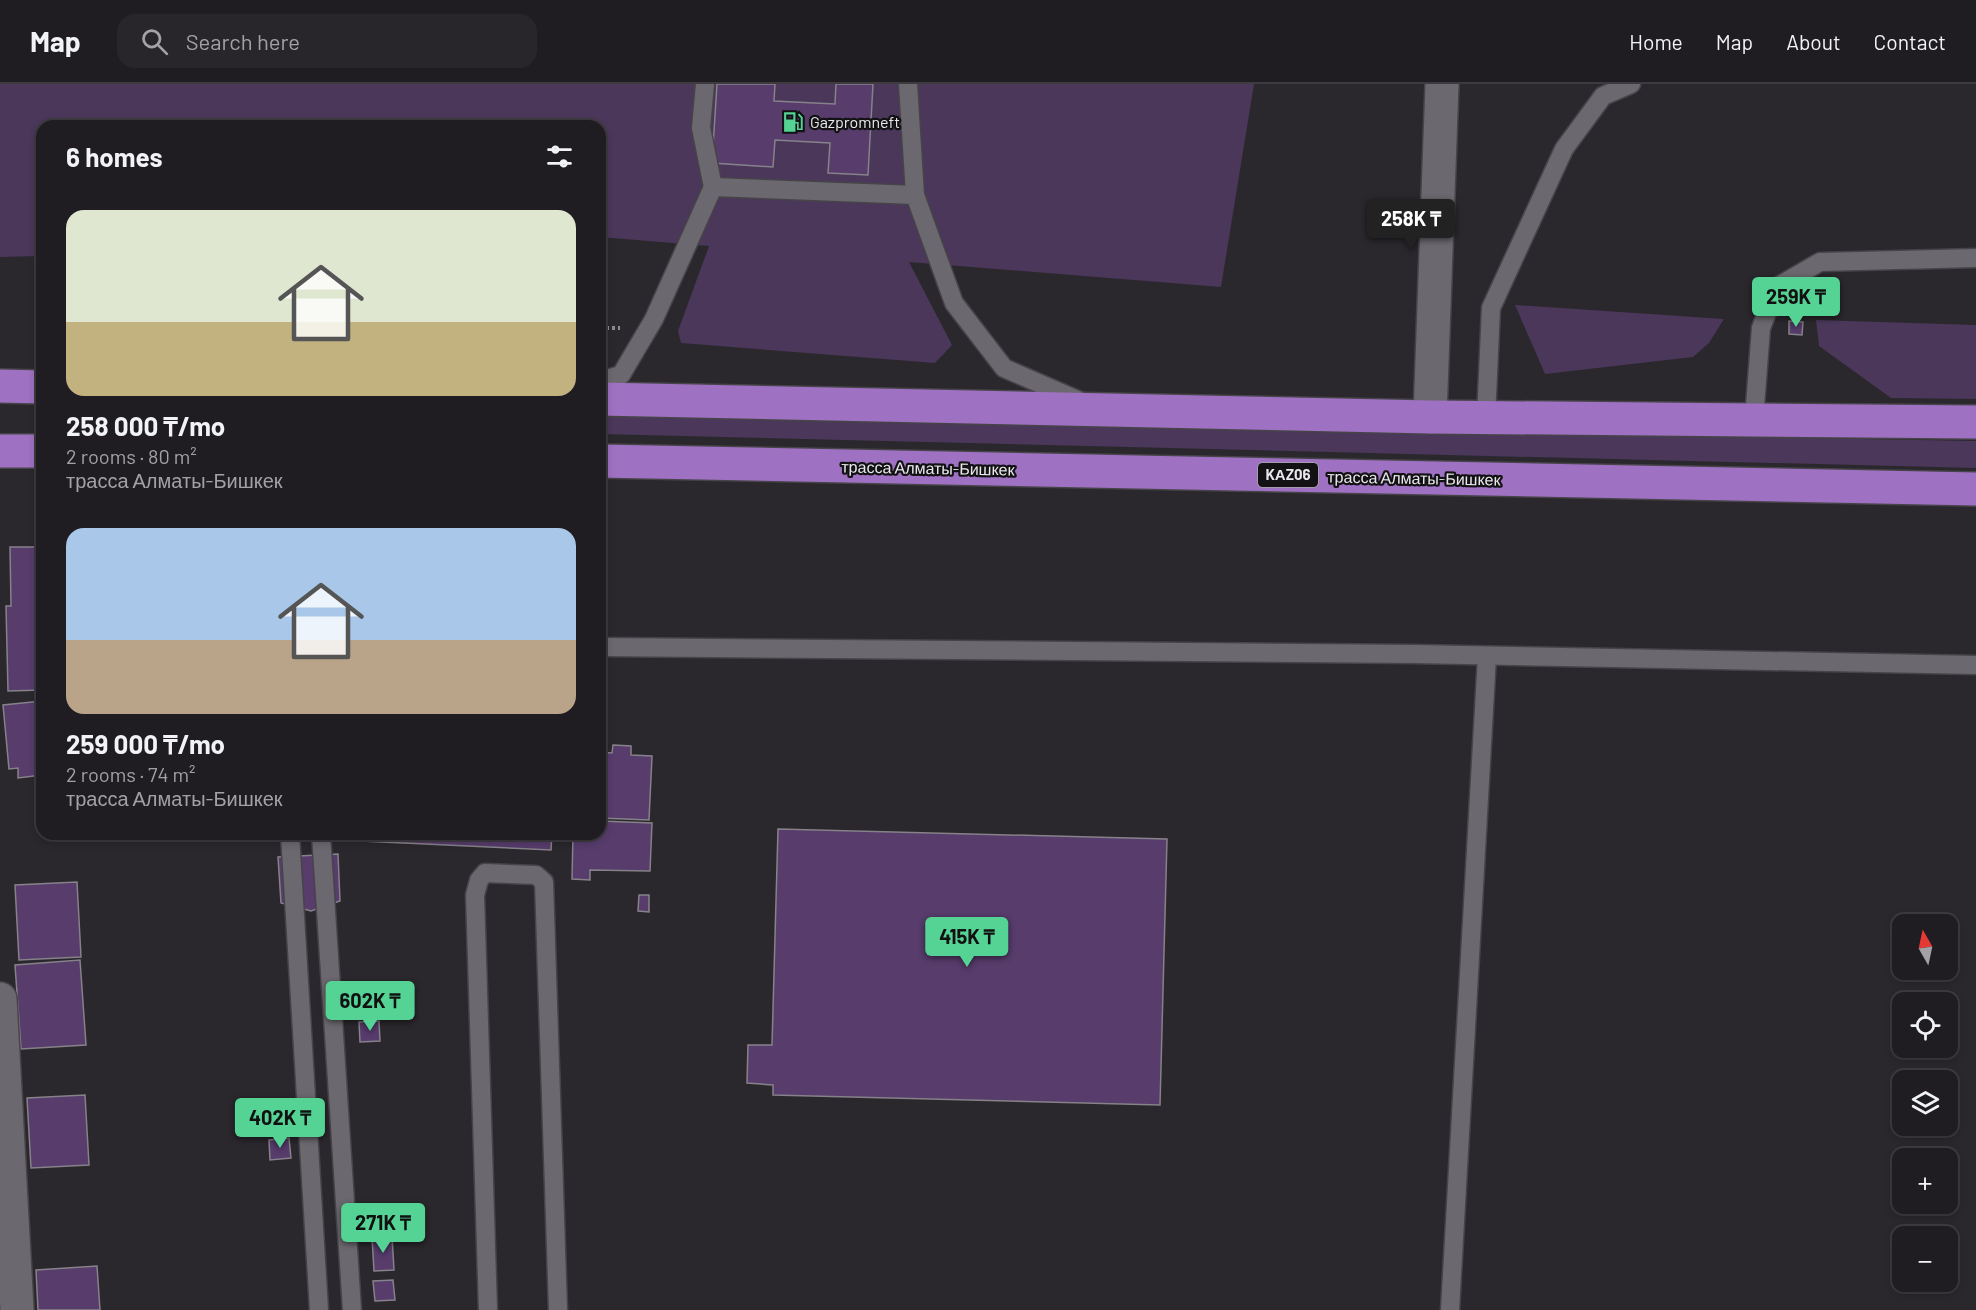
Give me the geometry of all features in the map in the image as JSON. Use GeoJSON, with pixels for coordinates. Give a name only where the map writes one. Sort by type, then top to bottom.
{"type":"FeatureCollection","features":[{"type":"Feature","properties":{"kind":"highway"},"geometry":{"type":"LineString","coordinates":[[0,386],[36,387]]}},
{"type":"Feature","properties":{"kind":"highway"},"geometry":{"type":"LineString","coordinates":[[606,399],[1486,418],[1976,422]]}},
{"type":"Feature","properties":{"kind":"highway"},"geometry":{"type":"LineString","coordinates":[[0,451],[36,452]]}},
{"type":"Feature","properties":{"kind":"highway","name":"трасса Алматы-Бишкек"},"geometry":{"type":"LineString","coordinates":[[606,461],[1976,489]]}},
{"type":"Feature","properties":{"kind":"street"},"geometry":{"type":"LineString","coordinates":[[1430,417],[1442,84]]}},
{"type":"Feature","properties":{"kind":"street"},"geometry":{"type":"LineString","coordinates":[[0,999],[17,1310]]}},
{"type":"Feature","properties":{"kind":"lane"},"geometry":{"type":"LineString","coordinates":[[606,379],[621,375],[654,319],[713,187],[701,128],[705,84]]}},
{"type":"Feature","properties":{"kind":"lane"},"geometry":{"type":"LineString","coordinates":[[908,84],[915,195],[954,303],[1004,369],[1103,411]]}},
{"type":"Feature","properties":{"kind":"lane"},"geometry":{"type":"LineString","coordinates":[[1486,418],[1491,308],[1564,149],[1603,96],[1630,84]]}},
{"type":"Feature","properties":{"kind":"lane"},"geometry":{"type":"LineString","coordinates":[[713,187],[915,195]]}},
{"type":"Feature","properties":{"kind":"lane"},"geometry":{"type":"LineString","coordinates":[[1754,419],[1761,328],[1777,287],[1820,262],[1976,258]]}},
{"type":"Feature","properties":{"kind":"lane"},"geometry":{"type":"LineString","coordinates":[[606,647],[1487,656],[1976,665]]}},
{"type":"Feature","properties":{"kind":"lane"},"geometry":{"type":"LineString","coordinates":[[1450,1310],[1487,656]]}},
{"type":"Feature","properties":{"kind":"lane"},"geometry":{"type":"LineString","coordinates":[[290,840],[320,1310]]}},
{"type":"Feature","properties":{"kind":"lane"},"geometry":{"type":"LineString","coordinates":[[321,840],[352,1310]]}},
{"type":"Feature","properties":{"kind":"lane"},"geometry":{"type":"LineString","coordinates":[[488,1310],[475,895],[479,880],[485,873],[536,875],[544,882],[558,1310]]}},
{"type":"Feature","properties":{"kind":"shaded area"},"geometry":{"type":"Polygon","coordinates":[[[0,84],[1254,84],[1221,287],[909,262],[952,345],[935,363],[681,343],[678,331],[709,246],[606,237],[606,120],[36,120],[36,256],[0,257],[0,84]]]}},
{"type":"Feature","properties":{"kind":"shaded area"},"geometry":{"type":"Polygon","coordinates":[[[1515,305],[1724,319],[1709,343],[1693,357],[1545,374],[1515,305]]]}},
{"type":"Feature","properties":{"kind":"shaded area"},"geometry":{"type":"Polygon","coordinates":[[[1816,320],[1976,325],[1976,399],[1891,398],[1819,346],[1816,320]]]}},
{"type":"Feature","properties":{"kind":"shaded area"},"geometry":{"type":"Polygon","coordinates":[[[606,416],[1976,441],[1976,468],[606,434],[606,416]]]}},
{"type":"Feature","properties":{"kind":"building","name":"Gazpromneft"},"geometry":{"type":"Polygon","coordinates":[[[717,84],[775,84],[774,101],[835,104],[836,84],[873,84],[868,175],[828,173],[830,143],[775,140],[773,167],[712,163],[717,84]]]}},
{"type":"Feature","properties":{"kind":"building"},"geometry":{"type":"Polygon","coordinates":[[[1789,321],[1803,322],[1802,335],[1789,334],[1789,321]]]}},
{"type":"Feature","properties":{"kind":"building"},"geometry":{"type":"Polygon","coordinates":[[[10,547],[36,547],[36,690],[8,691],[6,606],[11,606],[10,547]]]}},
{"type":"Feature","properties":{"kind":"building"},"geometry":{"type":"Polygon","coordinates":[[[36,702],[36,776],[18,778],[18,768],[9,769],[3,705],[36,702]]]}},
{"type":"Feature","properties":{"kind":"building"},"geometry":{"type":"Polygon","coordinates":[[[613,745],[631,746],[631,755],[652,756],[649,820],[606,818],[606,752],[612,753],[613,745]]]}},
{"type":"Feature","properties":{"kind":"building"},"geometry":{"type":"Polygon","coordinates":[[[606,821],[652,823],[650,871],[590,870],[590,880],[572,879],[573,840],[606,840],[606,821]]]}},
{"type":"Feature","properties":{"kind":"building"},"geometry":{"type":"Polygon","coordinates":[[[778,829],[1167,839],[1160,1105],[773,1095],[773,1085],[747,1083],[748,1045],[772,1045],[778,829]]]}},
{"type":"Feature","properties":{"kind":"building"},"geometry":{"type":"Polygon","coordinates":[[[361,840],[552,840],[551,850],[361,840]]]}},
{"type":"Feature","properties":{"kind":"building"},"geometry":{"type":"Polygon","coordinates":[[[338,854],[340,901],[311,911],[281,903],[278,857],[338,854]]]}},
{"type":"Feature","properties":{"kind":"building"},"geometry":{"type":"Polygon","coordinates":[[[77,882],[81,957],[19,960],[15,885],[77,882]]]}},
{"type":"Feature","properties":{"kind":"building"},"geometry":{"type":"Polygon","coordinates":[[[639,895],[649,895],[649,912],[638,911],[639,895]]]}},
{"type":"Feature","properties":{"kind":"building"},"geometry":{"type":"Polygon","coordinates":[[[80,960],[86,1045],[21,1049],[15,965],[80,960]]]}},
{"type":"Feature","properties":{"kind":"building"},"geometry":{"type":"Polygon","coordinates":[[[379,1021],[380,1041],[360,1042],[359,1022],[379,1021]]]}},
{"type":"Feature","properties":{"kind":"building"},"geometry":{"type":"Polygon","coordinates":[[[85,1095],[89,1165],[31,1168],[27,1098],[85,1095]]]}},
{"type":"Feature","properties":{"kind":"building"},"geometry":{"type":"Polygon","coordinates":[[[289,1138],[291,1158],[270,1160],[269,1140],[289,1138]]]}},
{"type":"Feature","properties":{"kind":"building"},"geometry":{"type":"Polygon","coordinates":[[[392,1214],[393,1235],[372,1236],[371,1216],[392,1214]]]}},
{"type":"Feature","properties":{"kind":"building"},"geometry":{"type":"Polygon","coordinates":[[[392,1236],[394,1270],[374,1271],[372,1237],[392,1236]]]}},
{"type":"Feature","properties":{"kind":"building"},"geometry":{"type":"Polygon","coordinates":[[[97,1266],[100,1310],[38,1310],[36,1270],[97,1266]]]}},
{"type":"Feature","properties":{"kind":"building"},"geometry":{"type":"Polygon","coordinates":[[[393,1280],[395,1300],[375,1301],[373,1281],[393,1280]]]}},
{"type":"Feature","properties":{"kind":"place","name":"Gazpromneft"},"geometry":{"type":"Point","coordinates":[793,122]}}]}
